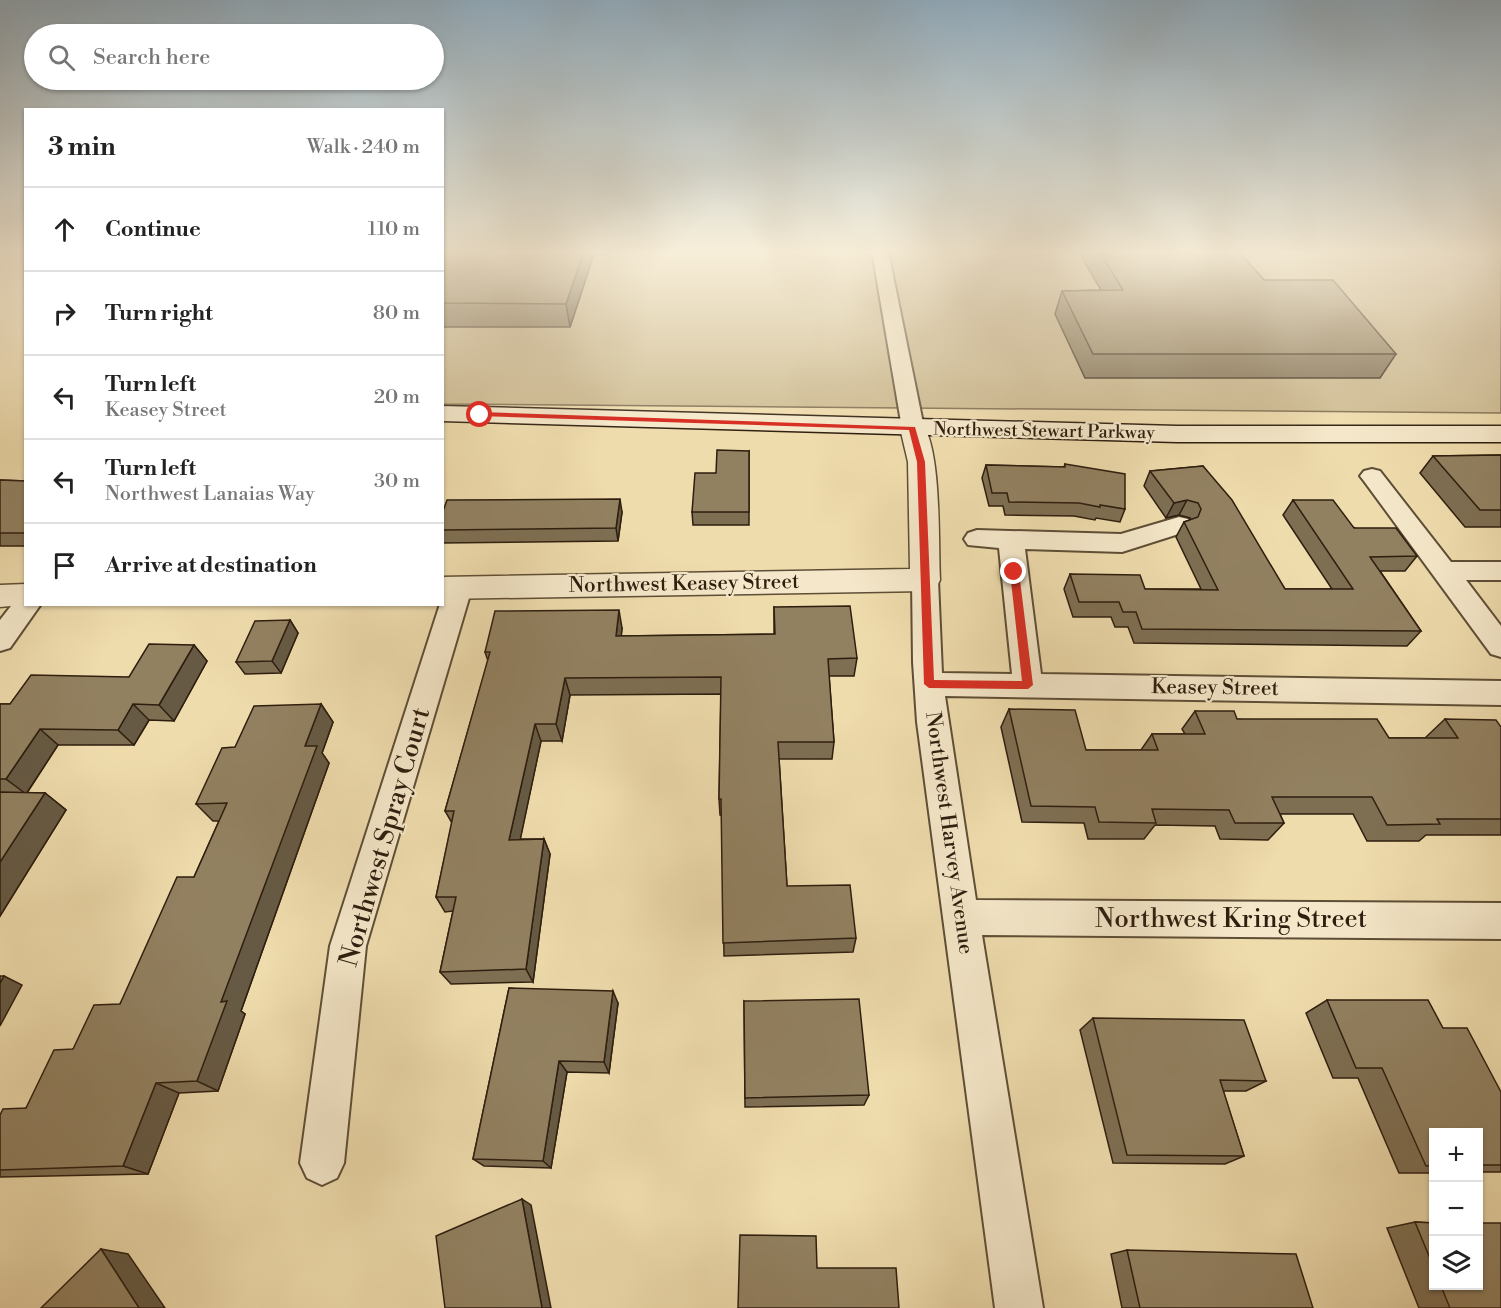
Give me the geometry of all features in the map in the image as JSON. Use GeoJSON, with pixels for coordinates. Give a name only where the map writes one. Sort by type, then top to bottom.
{"type":"FeatureCollection","features":[{"type":"Feature","properties":{"kind":"main road","name":"Northwest Stewart Parkway"},"geometry":{"type":"LineString","coordinates":[[444,413],[1177,434],[1501,434]]}},
{"type":"Feature","properties":{"kind":"main road","name":"Northwest Harvey Avenue"},"geometry":{"type":"LineString","coordinates":[[913,428],[921,462],[925,580]]}},
{"type":"Feature","properties":{"kind":"main road","name":"Northwest Keasey Street"},"geometry":{"type":"LineString","coordinates":[[451,588],[925,580]]}},
{"type":"Feature","properties":{"kind":"main road"},"geometry":{"type":"LineString","coordinates":[[0,596],[24,595]]}},
{"type":"Feature","properties":{"kind":"street","name":"Northwest Harvey Avenue"},"geometry":{"type":"LineString","coordinates":[[891,312],[913,428]]}},
{"type":"Feature","properties":{"kind":"street"},"geometry":{"type":"LineString","coordinates":[[1372,476],[1501,646]]}},
{"type":"Feature","properties":{"kind":"street"},"geometry":{"type":"LineString","coordinates":[[977,539],[1122,543],[1179,525]]}},
{"type":"Feature","properties":{"kind":"street"},"geometry":{"type":"LineString","coordinates":[[1011,540],[1028,685]]}},
{"type":"Feature","properties":{"kind":"street"},"geometry":{"type":"LineString","coordinates":[[1444,571],[1501,571]]}},
{"type":"Feature","properties":{"kind":"street","name":"Northwest Harvey Avenue"},"geometry":{"type":"LineString","coordinates":[[925,580],[932,722],[1019,1308]]}},
{"type":"Feature","properties":{"kind":"street","name":"Northwest Spray Court"},"geometry":{"type":"LineString","coordinates":[[322,1163],[348,946],[451,588]]}},
{"type":"Feature","properties":{"kind":"street"},"geometry":{"type":"LineString","coordinates":[[0,640],[26,606]]}},
{"type":"Feature","properties":{"kind":"street","name":"Keasey Street"},"geometry":{"type":"LineString","coordinates":[[929,684],[1501,693]]}},
{"type":"Feature","properties":{"kind":"street","name":"Northwest Kring Street"},"geometry":{"type":"LineString","coordinates":[[961,917],[1500,924]]}},
{"type":"Feature","properties":{"kind":"shaded area"},"geometry":{"type":"Polygon","coordinates":[[[444,312],[1501,312],[1501,413],[444,404],[444,312]]]}},
{"type":"Feature","properties":{"kind":"building"},"geometry":{"type":"Polygon","coordinates":[[[1072,312],[1360,312],[1396,354],[1093,354],[1072,312]]]}},
{"type":"Feature","properties":{"kind":"building"},"geometry":{"type":"Polygon","coordinates":[[[717,450],[749,451],[749,512],[692,512],[695,473],[716,473],[717,450]]]}},
{"type":"Feature","properties":{"kind":"building"},"geometry":{"type":"Polygon","coordinates":[[[1501,455],[1501,510],[1480,510],[1433,456],[1501,455]]]}},
{"type":"Feature","properties":{"kind":"building"},"geometry":{"type":"Polygon","coordinates":[[[1065,464],[1125,474],[1125,509],[1079,503],[1009,502],[1007,493],[992,493],[986,465],[1065,467],[1065,464]]]}},
{"type":"Feature","properties":{"kind":"building"},"geometry":{"type":"Polygon","coordinates":[[[1203,466],[1232,500],[1285,589],[1353,589],[1293,500],[1333,500],[1354,528],[1396,528],[1417,556],[1370,557],[1421,631],[1142,629],[1136,612],[1123,612],[1119,602],[1079,602],[1070,574],[1140,575],[1145,589],[1218,590],[1184,522],[1198,517],[1201,509],[1198,503],[1187,500],[1174,503],[1150,471],[1203,466]]]}},
{"type":"Feature","properties":{"kind":"building"},"geometry":{"type":"Polygon","coordinates":[[[0,480],[24,481],[24,533],[0,533],[0,480]]]}},
{"type":"Feature","properties":{"kind":"building"},"geometry":{"type":"Polygon","coordinates":[[[620,499],[616,528],[444,530],[444,508],[447,500],[620,499]]]}},
{"type":"Feature","properties":{"kind":"building"},"geometry":{"type":"Polygon","coordinates":[[[850,606],[857,658],[828,659],[834,742],[778,742],[787,886],[850,885],[856,938],[723,943],[721,799],[719,799],[721,677],[565,678],[556,724],[535,724],[509,840],[544,839],[526,969],[440,972],[456,897],[436,897],[454,811],[445,811],[490,652],[485,652],[495,611],[619,610],[616,636],[775,634],[774,607],[850,606]]]}},
{"type":"Feature","properties":{"kind":"building"},"geometry":{"type":"Polygon","coordinates":[[[290,620],[272,661],[236,662],[255,621],[290,620]]]}},
{"type":"Feature","properties":{"kind":"building"},"geometry":{"type":"Polygon","coordinates":[[[149,644],[194,645],[159,705],[133,704],[118,730],[40,729],[6,779],[0,779],[0,704],[10,704],[31,675],[129,677],[149,644]]]}},
{"type":"Feature","properties":{"kind":"building"},"geometry":{"type":"Polygon","coordinates":[[[321,704],[305,746],[317,746],[221,1002],[227,1001],[197,1081],[156,1083],[123,1166],[0,1170],[0,1115],[3,1109],[26,1108],[54,1050],[73,1049],[94,1005],[120,1004],[177,877],[194,877],[227,803],[196,804],[222,748],[235,747],[254,706],[321,704]]]}},
{"type":"Feature","properties":{"kind":"building"},"geometry":{"type":"Polygon","coordinates":[[[1009,709],[1075,710],[1086,750],[1158,750],[1152,734],[1205,734],[1195,711],[1234,711],[1237,719],[1377,719],[1389,738],[1458,738],[1445,719],[1496,720],[1501,727],[1501,819],[1437,819],[1440,824],[1387,825],[1372,797],[1272,797],[1284,823],[1235,823],[1229,810],[1152,809],[1156,823],[1099,822],[1095,807],[1031,806],[1009,709]]]}},
{"type":"Feature","properties":{"kind":"building"},"geometry":{"type":"Polygon","coordinates":[[[0,792],[45,793],[0,862],[0,792]]]}},
{"type":"Feature","properties":{"kind":"building"},"geometry":{"type":"Polygon","coordinates":[[[509,988],[613,991],[604,1062],[559,1061],[543,1161],[473,1159],[509,988]]]}},
{"type":"Feature","properties":{"kind":"building"},"geometry":{"type":"Polygon","coordinates":[[[859,999],[869,1095],[745,1098],[744,1001],[859,999]]]}},
{"type":"Feature","properties":{"kind":"building"},"geometry":{"type":"Polygon","coordinates":[[[1327,1000],[1428,1000],[1443,1028],[1467,1028],[1501,1092],[1501,1165],[1483,1165],[1483,1128],[1429,1128],[1429,1166],[1426,1166],[1382,1068],[1356,1068],[1327,1000]]]}},
{"type":"Feature","properties":{"kind":"building"},"geometry":{"type":"Polygon","coordinates":[[[1093,1018],[1244,1020],[1266,1081],[1220,1080],[1244,1156],[1127,1155],[1093,1018]]]}},
{"type":"Feature","properties":{"kind":"building"},"geometry":{"type":"Polygon","coordinates":[[[522,1199],[542,1308],[445,1308],[436,1236],[522,1199]]]}},
{"type":"Feature","properties":{"kind":"building"},"geometry":{"type":"Polygon","coordinates":[[[1415,1222],[1429,1223],[1429,1256],[1415,1222]]]}},
{"type":"Feature","properties":{"kind":"building"},"geometry":{"type":"Polygon","coordinates":[[[1483,1223],[1501,1223],[1501,1308],[1450,1308],[1443,1290],[1483,1290],[1483,1223]]]}},
{"type":"Feature","properties":{"kind":"building"},"geometry":{"type":"Polygon","coordinates":[[[740,1235],[816,1236],[817,1268],[896,1268],[899,1308],[738,1308],[740,1235]]]}},
{"type":"Feature","properties":{"kind":"building"},"geometry":{"type":"Polygon","coordinates":[[[101,1249],[139,1308],[41,1308],[101,1249]]]}},
{"type":"Feature","properties":{"kind":"building"},"geometry":{"type":"Polygon","coordinates":[[[1127,1250],[1296,1254],[1313,1308],[1140,1308],[1127,1250]]]}},
{"type":"Feature","properties":{"kind":"route"},"geometry":{"type":"LineString","coordinates":[[480,415],[913,428],[921,462],[929,684],[1028,685],[1014,572]]}}]}
